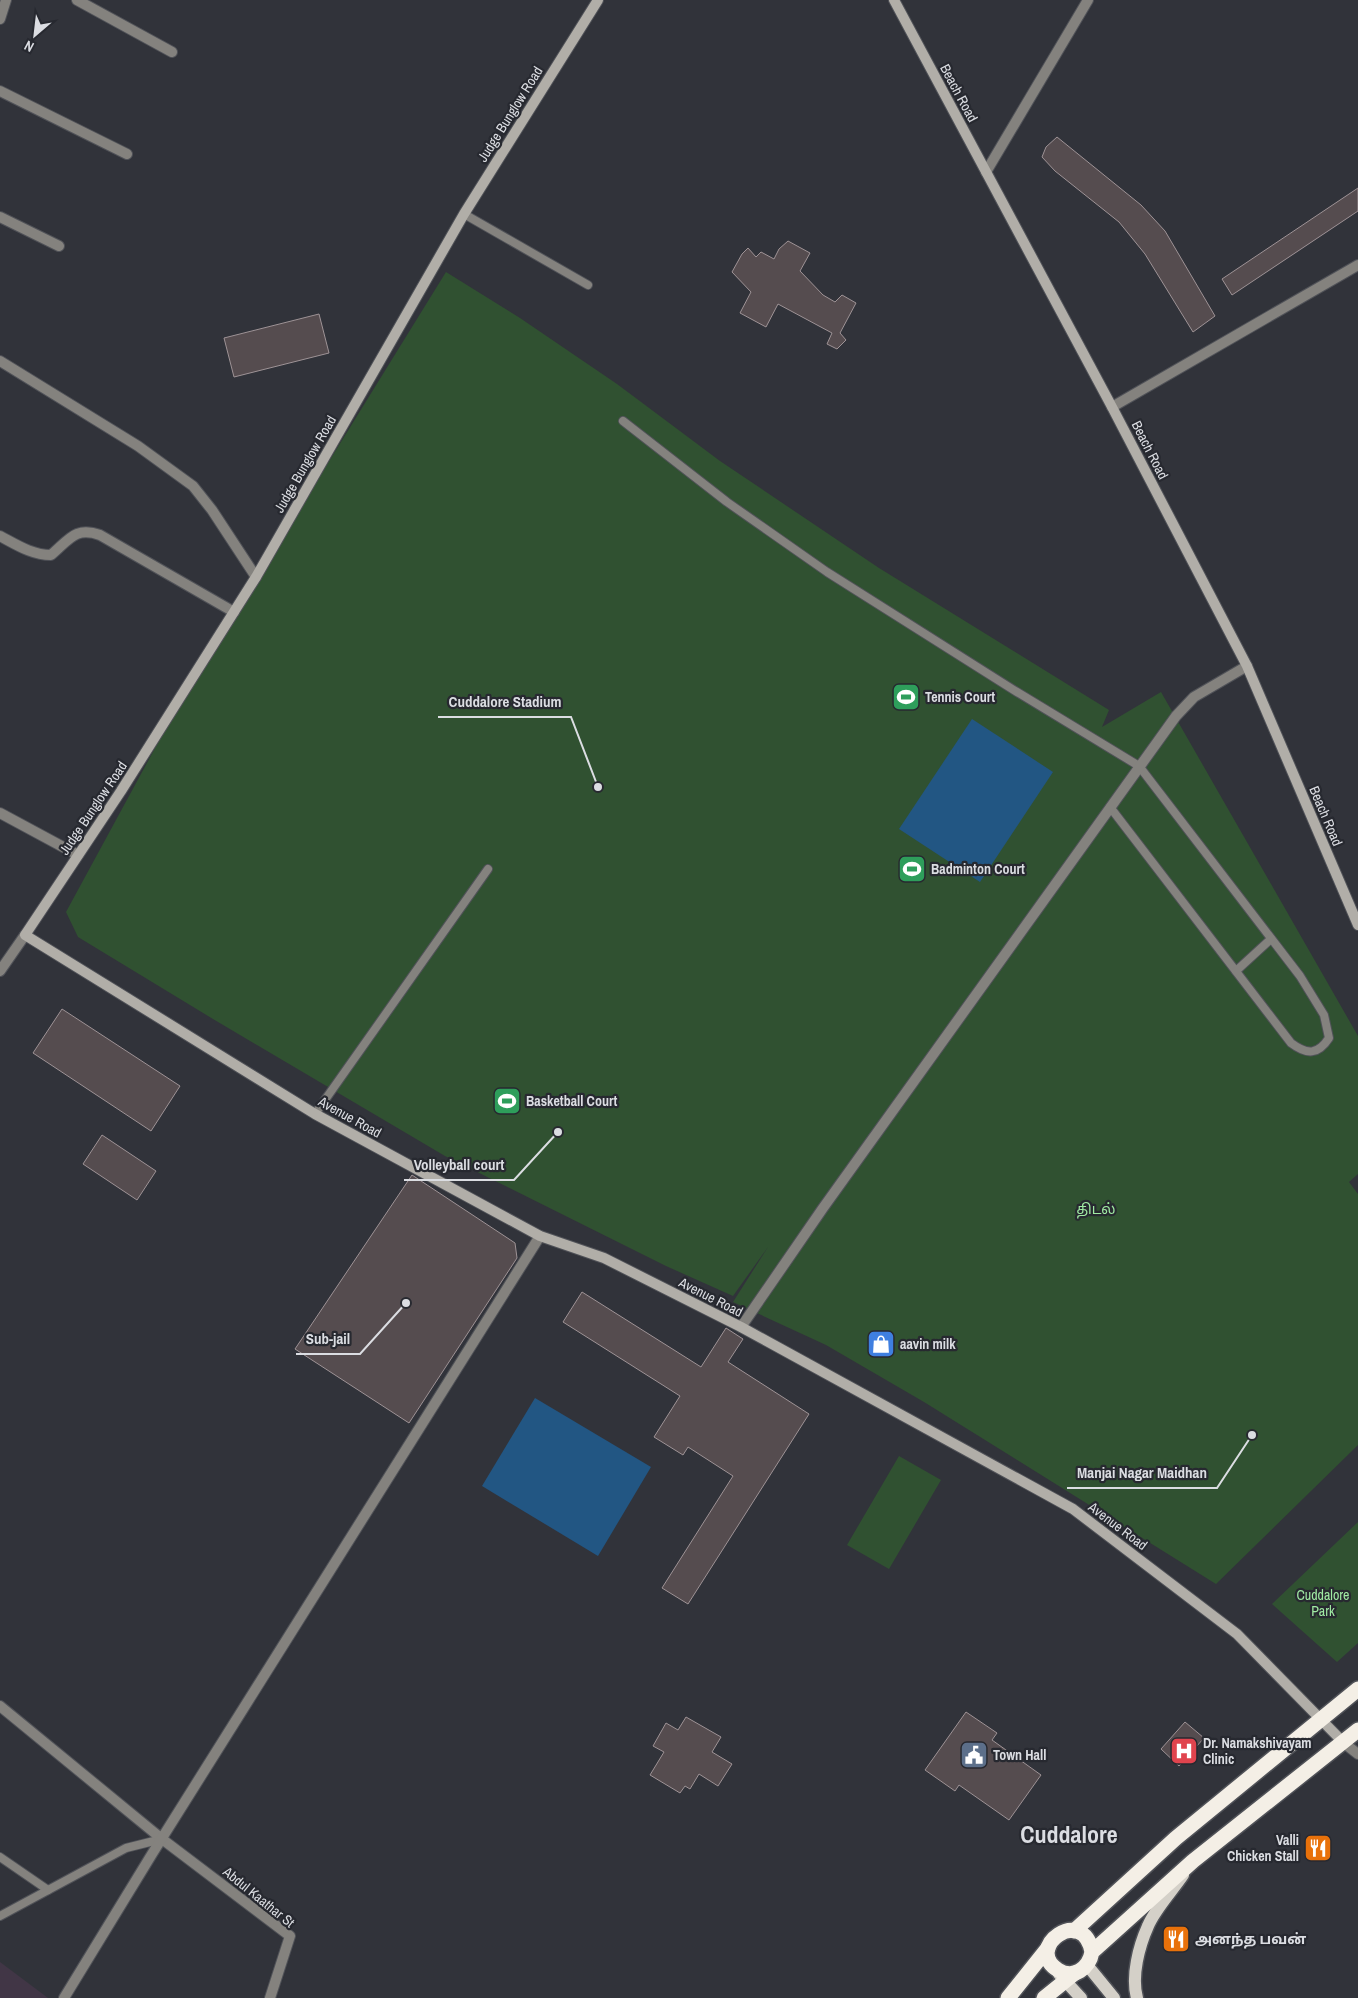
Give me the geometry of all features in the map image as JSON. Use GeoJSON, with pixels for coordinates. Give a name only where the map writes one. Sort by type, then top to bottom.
{"type":"FeatureCollection","features":[{"type":"Feature","properties":{"kind":"highway"},"geometry":{"type":"LineString","coordinates":[[1074,1931],[1176,1838],[1323,1720],[1358,1689]]}},
{"type":"Feature","properties":{"kind":"highway"},"geometry":{"type":"LineString","coordinates":[[1044,1998],[1080,1968],[1193,1860],[1344,1743],[1358,1730]]}},
{"type":"Feature","properties":{"kind":"highway"},"geometry":{"type":"LineString","coordinates":[[1008,1998],[1048,1948],[1054,1936],[1060,1932],[1074,1931],[1086,1938],[1080,1968]]}},
{"type":"Feature","properties":{"kind":"highway"},"geometry":{"type":"LineString","coordinates":[[1048,1948],[1048,1956],[1054,1968],[1068,1974],[1080,1968]]}},
{"type":"Feature","properties":{"kind":"main road"},"geometry":{"type":"LineString","coordinates":[[1137,1998],[1135,1990],[1138,1959],[1148,1925],[1193,1860]]}},
{"type":"Feature","properties":{"kind":"main road"},"geometry":{"type":"LineString","coordinates":[[1080,1968],[1082,1998]]}},
{"type":"Feature","properties":{"kind":"main road"},"geometry":{"type":"LineString","coordinates":[[1080,1968],[1114,1998]]}},
{"type":"Feature","properties":{"kind":"street"},"geometry":{"type":"LineString","coordinates":[[0,19],[6,0]]}},
{"type":"Feature","properties":{"kind":"street"},"geometry":{"type":"LineString","coordinates":[[78,0],[172,52]]}},
{"type":"Feature","properties":{"kind":"street","name":"Judge Bunglow Road"},"geometry":{"type":"LineString","coordinates":[[25,935],[121,790],[256,577],[464,214],[598,0]]}},
{"type":"Feature","properties":{"kind":"street","name":"Beach Road"},"geometry":{"type":"LineString","coordinates":[[894,0],[1112,406],[1247,666],[1358,926]]}},
{"type":"Feature","properties":{"kind":"street"},"geometry":{"type":"LineString","coordinates":[[986,172],[1088,0]]}},
{"type":"Feature","properties":{"kind":"street"},"geometry":{"type":"LineString","coordinates":[[0,91],[127,154]]}},
{"type":"Feature","properties":{"kind":"street"},"geometry":{"type":"LineString","coordinates":[[0,217],[59,246]]}},
{"type":"Feature","properties":{"kind":"street"},"geometry":{"type":"LineString","coordinates":[[1112,406],[1358,265]]}},
{"type":"Feature","properties":{"kind":"street"},"geometry":{"type":"LineString","coordinates":[[0,361],[138,446],[193,486],[212,510],[256,577]]}},
{"type":"Feature","properties":{"kind":"street"},"geometry":{"type":"LineString","coordinates":[[0,536],[26,550],[40,555],[51,555],[75,533],[89,531],[100,534],[234,612]]}},
{"type":"Feature","properties":{"kind":"street"},"geometry":{"type":"LineString","coordinates":[[740,1327],[1176,716],[1194,698],[1247,666]]}},
{"type":"Feature","properties":{"kind":"street"},"geometry":{"type":"LineString","coordinates":[[0,813],[78,855]]}},
{"type":"Feature","properties":{"kind":"street"},"geometry":{"type":"LineString","coordinates":[[0,971],[25,935]]}},
{"type":"Feature","properties":{"kind":"street","name":"Avenue Road"},"geometry":{"type":"LineString","coordinates":[[25,935],[315,1114],[540,1236],[604,1258],[740,1327],[1073,1509],[1237,1634],[1344,1743]]}},
{"type":"Feature","properties":{"kind":"street"},"geometry":{"type":"LineString","coordinates":[[64,1998],[540,1236]]}},
{"type":"Feature","properties":{"kind":"street"},"geometry":{"type":"LineString","coordinates":[[0,1706],[162,1839]]}},
{"type":"Feature","properties":{"kind":"street"},"geometry":{"type":"LineString","coordinates":[[1344,1743],[1358,1754]]}},
{"type":"Feature","properties":{"kind":"street","name":"Abdul Kaathar St"},"geometry":{"type":"LineString","coordinates":[[162,1839],[290,1936],[270,1998]]}},
{"type":"Feature","properties":{"kind":"lane"},"geometry":{"type":"LineString","coordinates":[[464,214],[588,285]]}},
{"type":"Feature","properties":{"kind":"lane"},"geometry":{"type":"LineString","coordinates":[[623,421],[727,502],[827,572],[1001,682],[1140,766],[1300,976],[1324,1015],[1329,1038],[1324,1046],[1317,1051],[1308,1052],[1300,1050],[1291,1043],[1110,807]]}},
{"type":"Feature","properties":{"kind":"lane"},"geometry":{"type":"LineString","coordinates":[[315,1114],[488,869]]}},
{"type":"Feature","properties":{"kind":"lane"},"geometry":{"type":"LineString","coordinates":[[1236,972],[1271,939]]}},
{"type":"Feature","properties":{"kind":"lane"},"geometry":{"type":"LineString","coordinates":[[0,1916],[126,1848],[162,1839]]}},
{"type":"Feature","properties":{"kind":"lane"},"geometry":{"type":"LineString","coordinates":[[0,1857],[48,1890]]}},
{"type":"Feature","properties":{"kind":"shaded area"},"geometry":{"type":"Polygon","coordinates":[[[0,1962],[48,1998],[0,1998],[0,1962]]]}},
{"type":"Feature","properties":{"kind":"green space","name":"திடல்"},"geometry":{"type":"Polygon","coordinates":[[[446,272],[520,318],[617,384],[720,461],[879,568],[1109,710],[1102,727],[1161,692],[1358,1036],[1358,1174],[1349,1182],[1358,1194],[1358,1445],[1216,1584],[924,1402],[826,1345],[733,1302],[768,1247],[733,1296],[666,1266],[445,1156],[78,937],[66,912],[179,704],[446,272]]]}},
{"type":"Feature","properties":{"kind":"green space"},"geometry":{"type":"Polygon","coordinates":[[[899,1456],[941,1480],[889,1569],[847,1545],[899,1456]]]}},
{"type":"Feature","properties":{"kind":"green space","name":"Cuddalore Park"},"geometry":{"type":"Polygon","coordinates":[[[1358,1522],[1358,1643],[1337,1662],[1272,1604],[1358,1522]]]}},
{"type":"Feature","properties":{"kind":"water"},"geometry":{"type":"Polygon","coordinates":[[[972,719],[1053,772],[980,882],[899,829],[972,719]]]}},
{"type":"Feature","properties":{"kind":"water"},"geometry":{"type":"Polygon","coordinates":[[[535,1398],[651,1467],[598,1556],[482,1486],[535,1398]]]}},
{"type":"Feature","properties":{"kind":"building"},"geometry":{"type":"Polygon","coordinates":[[[1057,137],[1141,205],[1165,231],[1215,316],[1193,332],[1145,254],[1119,222],[1055,171],[1042,157],[1046,147],[1057,137]]]}},
{"type":"Feature","properties":{"kind":"building"},"geometry":{"type":"Polygon","coordinates":[[[1358,188],[1358,211],[1232,295],[1222,279],[1358,188]]]}},
{"type":"Feature","properties":{"kind":"building"},"geometry":{"type":"Polygon","coordinates":[[[788,241],[810,253],[800,271],[823,295],[835,302],[842,295],[856,303],[840,333],[846,340],[837,349],[827,344],[832,333],[778,304],[766,327],[740,313],[751,292],[732,272],[742,254],[748,248],[756,257],[761,252],[774,259],[779,249],[788,241]]]}},
{"type":"Feature","properties":{"kind":"building"},"geometry":{"type":"Polygon","coordinates":[[[319,314],[329,353],[234,377],[224,338],[319,314]]]}},
{"type":"Feature","properties":{"kind":"building"},"geometry":{"type":"Polygon","coordinates":[[[62,1009],[180,1086],[151,1131],[33,1053],[62,1009]]]}},
{"type":"Feature","properties":{"kind":"building"},"geometry":{"type":"Polygon","coordinates":[[[102,1135],[156,1171],[137,1200],[83,1164],[102,1135]]]}},
{"type":"Feature","properties":{"kind":"building"},"geometry":{"type":"Polygon","coordinates":[[[412,1175],[515,1243],[517,1258],[409,1423],[295,1349],[412,1175]]]}},
{"type":"Feature","properties":{"kind":"building"},"geometry":{"type":"Polygon","coordinates":[[[582,1292],[701,1367],[726,1328],[743,1339],[728,1362],[809,1414],[688,1604],[662,1588],[733,1476],[688,1447],[683,1455],[654,1437],[680,1396],[563,1322],[582,1292]]]}},
{"type":"Feature","properties":{"kind":"building","name":"Town Hall"},"geometry":{"type":"Polygon","coordinates":[[[966,1712],[997,1733],[992,1740],[1041,1775],[1009,1820],[959,1785],[955,1791],[925,1770],[966,1712]]]}},
{"type":"Feature","properties":{"kind":"building"},"geometry":{"type":"Polygon","coordinates":[[[686,1717],[721,1737],[712,1752],[732,1764],[718,1786],[699,1774],[690,1789],[685,1786],[680,1793],[650,1775],[664,1752],[653,1746],[666,1723],[678,1730],[686,1717]]]}},
{"type":"Feature","properties":{"kind":"building"},"geometry":{"type":"Polygon","coordinates":[[[1185,1722],[1204,1738],[1179,1766],[1161,1749],[1185,1722]]]}},
{"type":"Feature","properties":{"kind":"place","name":"Tennis Court"},"geometry":{"type":"Point","coordinates":[906,697]}},
{"type":"Feature","properties":{"kind":"place","name":"Cuddalore Stadium"},"geometry":{"type":"Point","coordinates":[598,787]}},
{"type":"Feature","properties":{"kind":"place","name":"Badminton Court"},"geometry":{"type":"Point","coordinates":[912,869]}},
{"type":"Feature","properties":{"kind":"place","name":"Basketball Court"},"geometry":{"type":"Point","coordinates":[507,1101]}},
{"type":"Feature","properties":{"kind":"place","name":"Volleyball court"},"geometry":{"type":"Point","coordinates":[558,1132]}},
{"type":"Feature","properties":{"kind":"place","name":"Sub-jail"},"geometry":{"type":"Point","coordinates":[406,1303]}},
{"type":"Feature","properties":{"kind":"place","name":"aavin milk"},"geometry":{"type":"Point","coordinates":[881,1344]}},
{"type":"Feature","properties":{"kind":"place","name":"Manjai Nagar Maidhan"},"geometry":{"type":"Point","coordinates":[1252,1435]}},
{"type":"Feature","properties":{"kind":"place","name":"Dr. Namakshivayam Clinic"},"geometry":{"type":"Point","coordinates":[1184,1751]}},
{"type":"Feature","properties":{"kind":"place","name":"Town Hall"},"geometry":{"type":"Point","coordinates":[974,1755]}},
{"type":"Feature","properties":{"kind":"place","name":"Valli Chicken Stall"},"geometry":{"type":"Point","coordinates":[1318,1848]}},
{"type":"Feature","properties":{"kind":"place","name":"அனந்த பவன்"},"geometry":{"type":"Point","coordinates":[1176,1939]}},
{"type":"Feature","properties":{"kind":"district","name":"Cuddalore"},"geometry":{"type":"Point","coordinates":[1069,1835]}}]}
